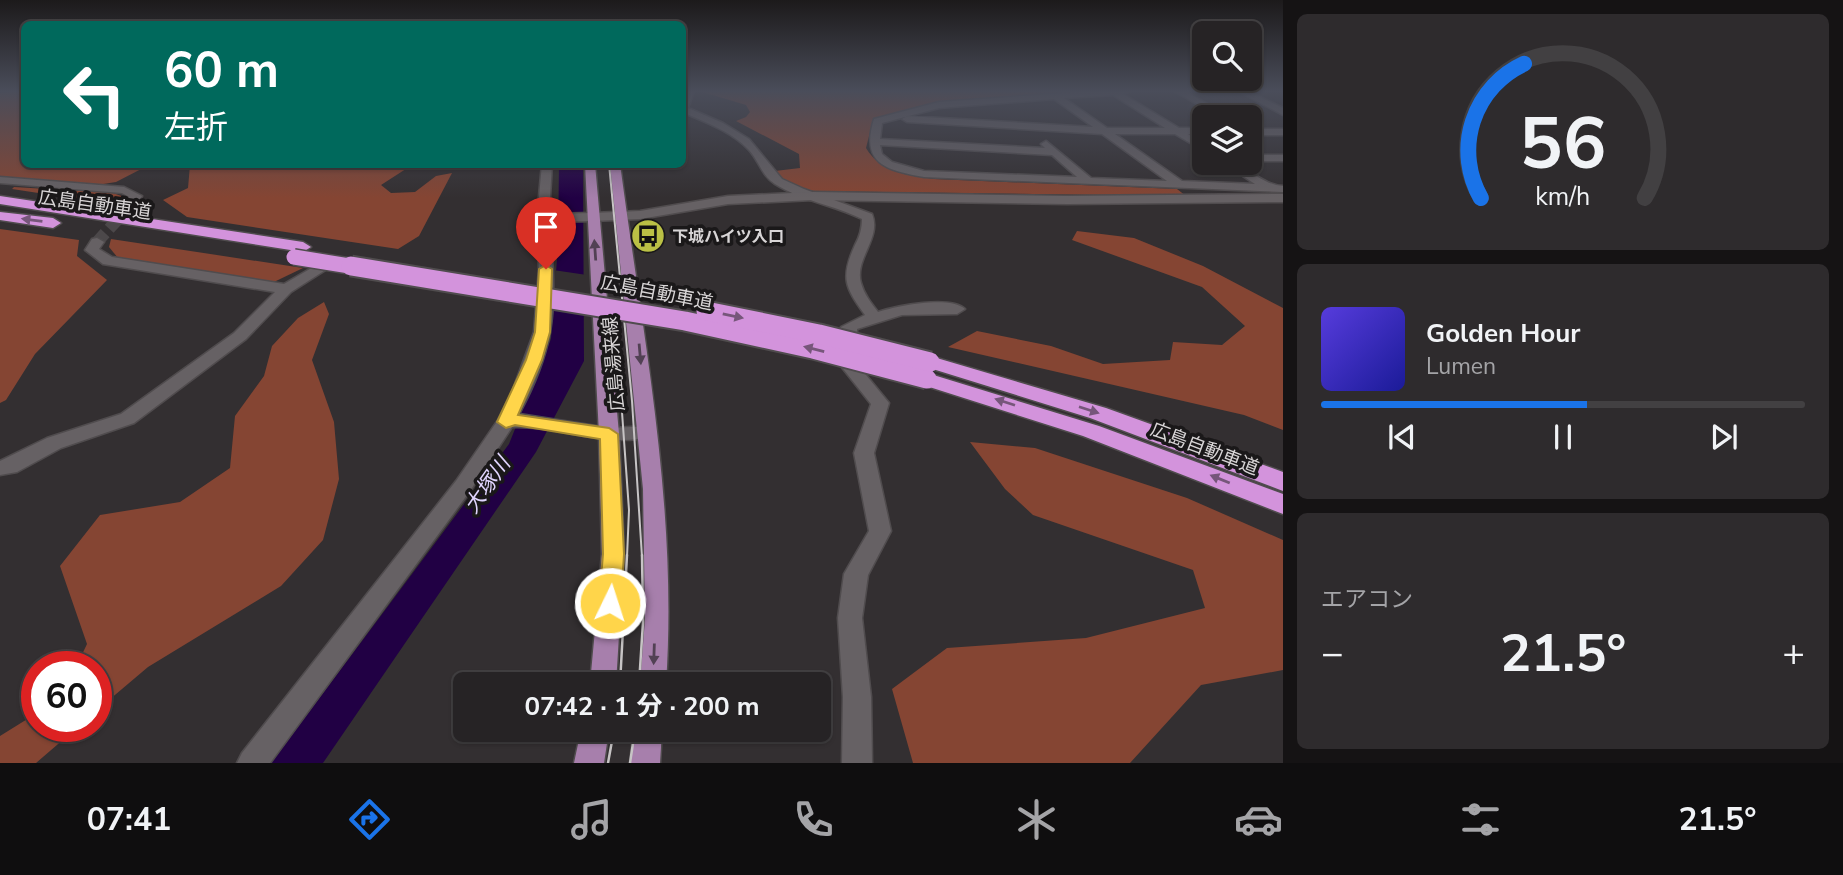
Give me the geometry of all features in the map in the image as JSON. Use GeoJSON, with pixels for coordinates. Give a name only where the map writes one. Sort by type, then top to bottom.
{"type":"FeatureCollection","features":[{"type":"Feature","properties":{"kind":"highway","name":"広島自動車道"},"geometry":{"type":"LineString","coordinates":[[0,200],[685,321],[813,349],[928,370],[1098,413],[1283,482]]}},
{"type":"Feature","properties":{"kind":"highway","name":"広島自動車道"},"geometry":{"type":"LineString","coordinates":[[0,216],[299,252]]}},
{"type":"Feature","properties":{"kind":"highway","name":"広島自動車道"},"geometry":{"type":"LineString","coordinates":[[928,370],[1283,504]]}},
{"type":"Feature","properties":{"kind":"main road","name":"広島湯来線"},"geometry":{"type":"LineString","coordinates":[[590,168],[590,217],[609,434],[613,554],[604,672]]}},
{"type":"Feature","properties":{"kind":"main road","name":"広島湯来線"},"geometry":{"type":"LineString","coordinates":[[615,168],[638,327],[658,554],[653,672]]}},
{"type":"Feature","properties":{"kind":"main road"},"geometry":{"type":"LineString","coordinates":[[589,763],[593,742]]}},
{"type":"Feature","properties":{"kind":"main road"},"geometry":{"type":"LineString","coordinates":[[645,763],[647,742]]}},
{"type":"Feature","properties":{"kind":"street"},"geometry":{"type":"LineString","coordinates":[[720,127],[749,144],[757,152],[766,172],[776,180],[868,217],[870,226],[852,272],[854,284],[873,316]]}},
{"type":"Feature","properties":{"kind":"street"},"geometry":{"type":"LineString","coordinates":[[877,127],[875,150],[878,157],[907,171],[923,174],[1283,189]]}},
{"type":"Feature","properties":{"kind":"street"},"geometry":{"type":"LineString","coordinates":[[1028,127],[1088,181]]}},
{"type":"Feature","properties":{"kind":"street"},"geometry":{"type":"LineString","coordinates":[[1047,127],[1105,131],[1192,131]]}},
{"type":"Feature","properties":{"kind":"street"},"geometry":{"type":"LineString","coordinates":[[1099,127],[1180,185]]}},
{"type":"Feature","properties":{"kind":"street"},"geometry":{"type":"LineString","coordinates":[[1171,127],[1192,140]]}},
{"type":"Feature","properties":{"kind":"street"},"geometry":{"type":"LineString","coordinates":[[1262,131],[1283,132]]}},
{"type":"Feature","properties":{"kind":"street"},"geometry":{"type":"LineString","coordinates":[[876,142],[1055,152]]}},
{"type":"Feature","properties":{"kind":"street"},"geometry":{"type":"LineString","coordinates":[[1262,158],[1283,158]]}},
{"type":"Feature","properties":{"kind":"street"},"geometry":{"type":"LineString","coordinates":[[252,763],[510,421],[542,332],[548,218],[547,168]]}},
{"type":"Feature","properties":{"kind":"street"},"geometry":{"type":"LineString","coordinates":[[1247,175],[1270,189]]}},
{"type":"Feature","properties":{"kind":"street"},"geometry":{"type":"LineString","coordinates":[[0,180],[124,190],[136,196],[131,205]]}},
{"type":"Feature","properties":{"kind":"street"},"geometry":{"type":"LineString","coordinates":[[548,218],[621,217],[728,200],[813,196],[1068,200],[1283,198]]}},
{"type":"Feature","properties":{"kind":"street"},"geometry":{"type":"LineString","coordinates":[[97,242],[92,250],[108,261],[286,289]]}},
{"type":"Feature","properties":{"kind":"street"},"geometry":{"type":"LineString","coordinates":[[3,471],[54,443],[102,425],[127,419],[240,336],[286,289],[320,269]]}},
{"type":"Feature","properties":{"kind":"street"},"geometry":{"type":"LineString","coordinates":[[857,763],[857,696],[850,618],[856,574],[880,531],[864,453],[880,403],[848,365],[849,327],[873,316],[910,308],[957,309]]}},
{"type":"Feature","properties":{"kind":"street"},"geometry":{"type":"LineString","coordinates":[[510,421],[609,434],[646,431]]}},
{"type":"Feature","properties":{"kind":"shaded area"},"geometry":{"type":"Polygon","coordinates":[[[0,127],[21,127],[21,168],[143,168],[116,182],[97,185],[0,178],[0,127]]]}},
{"type":"Feature","properties":{"kind":"shaded area"},"geometry":{"type":"Polygon","coordinates":[[[747,127],[871,127],[866,148],[879,163],[905,174],[924,178],[1177,189],[1186,196],[806,191],[783,179],[775,171],[800,168],[799,154],[747,127]]]}},
{"type":"Feature","properties":{"kind":"shaded area"},"geometry":{"type":"Polygon","coordinates":[[[190,168],[407,168],[381,185],[391,193],[415,192],[436,176],[452,173],[419,236],[398,249],[187,217],[163,200],[188,188],[190,168]]]}},
{"type":"Feature","properties":{"kind":"shaded area"},"geometry":{"type":"Polygon","coordinates":[[[12,189],[113,193],[127,198],[124,206],[12,189]]]}},
{"type":"Feature","properties":{"kind":"shaded area"},"geometry":{"type":"Polygon","coordinates":[[[0,229],[79,240],[77,256],[107,280],[35,354],[6,400],[0,403],[0,229]]]}},
{"type":"Feature","properties":{"kind":"shaded area"},"geometry":{"type":"Polygon","coordinates":[[[1077,231],[1134,238],[1203,266],[1283,308],[1283,430],[1244,415],[948,347],[977,331],[1051,346],[1103,364],[1170,360],[1173,342],[1222,345],[1245,326],[1202,287],[1072,240],[1077,231]]]}},
{"type":"Feature","properties":{"kind":"shaded area"},"geometry":{"type":"Polygon","coordinates":[[[111,239],[303,268],[276,281],[262,281],[118,258],[109,247],[111,239]]]}},
{"type":"Feature","properties":{"kind":"shaded area"},"geometry":{"type":"Polygon","coordinates":[[[324,302],[329,314],[312,360],[334,422],[339,479],[323,540],[281,586],[148,667],[112,697],[112,651],[84,651],[87,644],[60,566],[100,515],[180,502],[230,468],[235,416],[264,376],[272,346],[298,318],[324,302]]]}},
{"type":"Feature","properties":{"kind":"shaded area"},"geometry":{"type":"Polygon","coordinates":[[[970,442],[1035,448],[1187,498],[1283,540],[1283,670],[1201,685],[1130,763],[913,763],[892,689],[947,648],[1086,638],[1205,608],[1193,570],[1033,515],[1005,489],[970,442]]]}},
{"type":"Feature","properties":{"kind":"shaded area"},"geometry":{"type":"Polygon","coordinates":[[[21,723],[21,742],[60,742],[36,763],[0,763],[0,736],[21,723]]]}},
{"type":"Feature","properties":{"kind":"water","name":"大塚川"},"geometry":{"type":"Polygon","coordinates":[[[559,168],[583,168],[584,361],[536,452],[323,763],[271,763],[509,444],[551,339],[558,246],[559,168]]]}},
{"type":"Feature","properties":{"kind":"pier"},"geometry":{"type":"Polygon","coordinates":[[[553,270],[587,275],[587,307],[550,301],[553,270]]]}},
{"type":"Feature","properties":{"kind":"tunnel"},"geometry":{"type":"LineString","coordinates":[[97,242],[131,205]]}},
{"type":"Feature","properties":{"kind":"tram line"},"geometry":{"type":"LineString","coordinates":[[609,168],[632,401],[642,557]]}},
{"type":"Feature","properties":{"kind":"tram line"},"geometry":{"type":"LineString","coordinates":[[614,300],[629,510],[627,557]]}},
{"type":"Feature","properties":{"kind":"tram line"},"geometry":{"type":"LineString","coordinates":[[621,672],[627,555]]}},
{"type":"Feature","properties":{"kind":"tram line"},"geometry":{"type":"LineString","coordinates":[[640,672],[643,622],[642,555]]}},
{"type":"Feature","properties":{"kind":"tram line"},"geometry":{"type":"LineString","coordinates":[[608,763],[612,742]]}},
{"type":"Feature","properties":{"kind":"tram line"},"geometry":{"type":"LineString","coordinates":[[630,763],[633,742]]}},
{"type":"Feature","properties":{"kind":"place","name":"下城ハイツ入口"},"geometry":{"type":"Point","coordinates":[648,236]}},
{"type":"Feature","properties":{"kind":"route"},"geometry":{"type":"LineString","coordinates":[[546,269],[542,332],[520,395],[506,422],[515,420],[609,434],[613,554],[610,603]]}}]}
